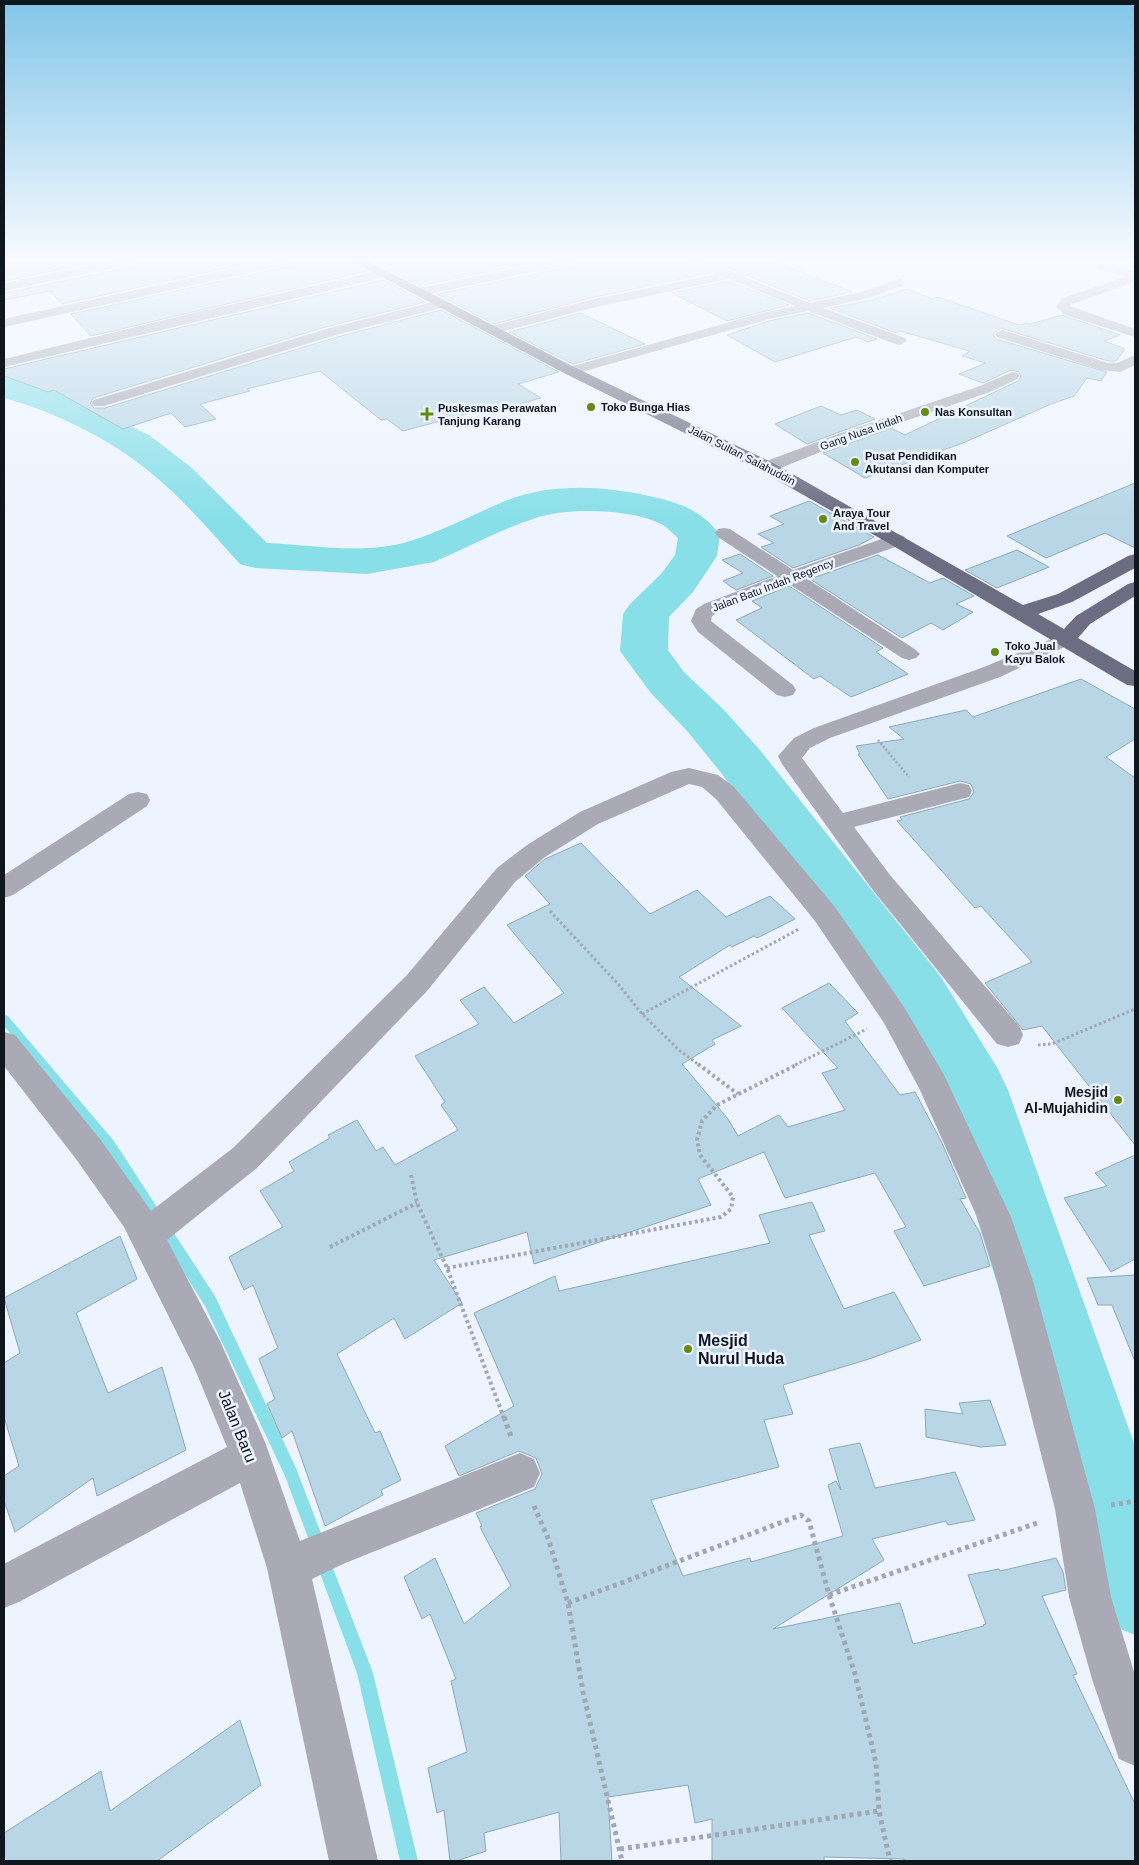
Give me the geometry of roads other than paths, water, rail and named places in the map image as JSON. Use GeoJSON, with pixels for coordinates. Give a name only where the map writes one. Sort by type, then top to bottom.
{"type":"FeatureCollection","features":[{"type":"Feature","properties":{"kind":"main road","name":"Jalan Sultan Salahuddin"},"geometry":{"type":"LineString","coordinates":[[520,344],[767,467],[897,540],[1135,680]]}},
{"type":"Feature","properties":{"kind":"main road"},"geometry":{"type":"LineString","coordinates":[[1020,612],[1044,607],[1088,586],[1135,560]]}},
{"type":"Feature","properties":{"kind":"main road"},"geometry":{"type":"LineString","coordinates":[[1055,633],[1082,620],[1135,588]]}},
{"type":"Feature","properties":{"kind":"street"},"geometry":{"type":"LineString","coordinates":[[4,363],[80,344]]}},
{"type":"Feature","properties":{"kind":"street"},"geometry":{"type":"LineString","coordinates":[[99,403],[292,344]]}},
{"type":"Feature","properties":{"kind":"street"},"geometry":{"type":"LineString","coordinates":[[571,371],[663,344]]}},
{"type":"Feature","properties":{"kind":"street"},"geometry":{"type":"LineString","coordinates":[[1033,344],[1099,365],[1122,367],[1135,359]]}},
{"type":"Feature","properties":{"kind":"street"},"geometry":{"type":"LineString","coordinates":[[4,347],[31,356]]}},
{"type":"Feature","properties":{"kind":"street","name":"Gang Nusa Indah"},"geometry":{"type":"LineString","coordinates":[[767,467],[847,436],[985,389],[1012,376]]}},
{"type":"Feature","properties":{"kind":"street"},"geometry":{"type":"LineString","coordinates":[[724,533],[909,654]]}},
{"type":"Feature","properties":{"kind":"street","name":"Jalan Batu Indah Regency"},"geometry":{"type":"LineString","coordinates":[[785,690],[707,630],[703,626],[701,618],[708,609],[791,577],[897,540]]}},
{"type":"Feature","properties":{"kind":"street"},"geometry":{"type":"LineString","coordinates":[[1008,1035],[881,882],[790,759],[790,756],[802,743],[860,718],[881,713],[997,670],[1055,633]]}},
{"type":"Feature","properties":{"kind":"street"},"geometry":{"type":"LineString","coordinates":[[158,1227],[245,1158],[417,984],[506,875],[536,850],[589,818],[680,778],[689,776],[710,782],[725,793],[825,914],[894,1015],[932,1082],[994,1217],[1015,1281],[1075,1509],[1090,1597],[1135,1743]]}},
{"type":"Feature","properties":{"kind":"street"},"geometry":{"type":"LineString","coordinates":[[838,824],[960,791]]}},
{"type":"Feature","properties":{"kind":"street"},"geometry":{"type":"LineString","coordinates":[[4,888],[138,800]]}},
{"type":"Feature","properties":{"kind":"street","name":"Jalan Baru"},"geometry":{"type":"LineString","coordinates":[[4,1044],[88,1148],[136,1216],[158,1227],[207,1354],[251,1456],[309,1558],[353,1861]]}},
{"type":"Feature","properties":{"kind":"street"},"geometry":{"type":"LineString","coordinates":[[4,1587],[251,1456]]}},
{"type":"Feature","properties":{"kind":"street"},"geometry":{"type":"LineString","coordinates":[[309,1558],[520,1473]]}},
{"type":"Feature","properties":{"kind":"waterway"},"geometry":{"type":"LineString","coordinates":[[4,387],[49,400],[136,443],[178,476],[255,555],[367,561],[419,553],[524,508],[561,500],[595,499],[651,508],[678,517],[699,535],[696,556],[677,583],[646,614],[644,651],[667,682],[706,721],[741,762],[918,995],[973,1090],[1066,1368],[1135,1587]]}},
{"type":"Feature","properties":{"kind":"waterway"},"geometry":{"type":"LineString","coordinates":[[4,1019],[110,1145],[210,1301],[291,1473],[318,1546]]}},
{"type":"Feature","properties":{"kind":"waterway"},"geometry":{"type":"LineString","coordinates":[[323,1560],[365,1673],[409,1861]]}},
{"type":"Feature","properties":{"kind":"place","name":"Toko Bunga Hias"},"geometry":{"type":"Point","coordinates":[591,407]}},
{"type":"Feature","properties":{"kind":"place","name":"Nas Konsultan"},"geometry":{"type":"Point","coordinates":[925,412]}},
{"type":"Feature","properties":{"kind":"place","name":"Puskesmas Perawatan Tanjung Karang"},"geometry":{"type":"Point","coordinates":[427,414]}},
{"type":"Feature","properties":{"kind":"place","name":"Pusat Pendidikan Akutansi dan Komputer"},"geometry":{"type":"Point","coordinates":[855,462]}},
{"type":"Feature","properties":{"kind":"place","name":"Araya Tour And Travel"},"geometry":{"type":"Point","coordinates":[823,519]}},
{"type":"Feature","properties":{"kind":"place","name":"Toko Jual Kayu Balok"},"geometry":{"type":"Point","coordinates":[995,652]}},
{"type":"Feature","properties":{"kind":"place","name":"Mesjid Al-Mujahidin"},"geometry":{"type":"Point","coordinates":[1118,1100]}},
{"type":"Feature","properties":{"kind":"place","name":"Mesjid Nurul Huda"},"geometry":{"type":"Point","coordinates":[688,1349]}}]}
